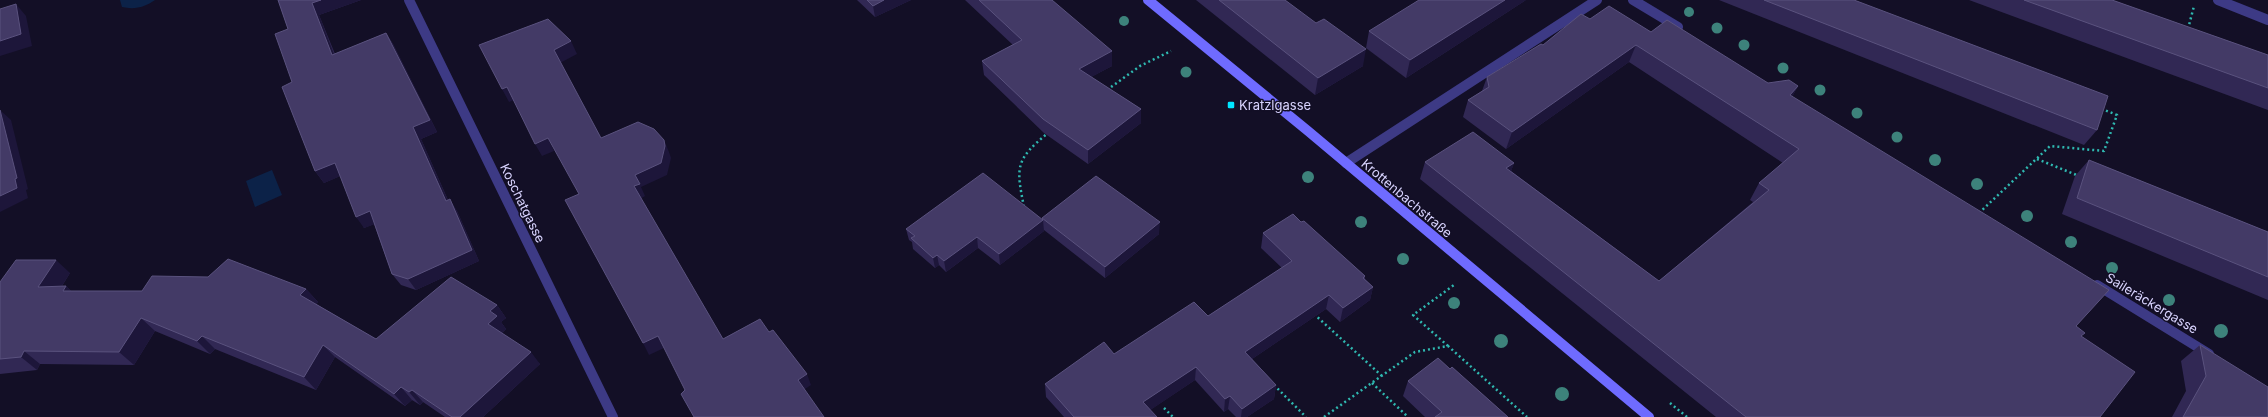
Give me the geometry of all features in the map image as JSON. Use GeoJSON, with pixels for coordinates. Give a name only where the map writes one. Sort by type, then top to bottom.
{"type":"FeatureCollection","features":[{"type":"Feature","properties":{"kind":"main road","name":"Krottenbachstraße"},"geometry":{"type":"LineString","coordinates":[[1148,0],[1346,163],[1649,417]]}},
{"type":"Feature","properties":{"kind":"street","name":"Koschatgasse"},"geometry":{"type":"LineString","coordinates":[[408,0],[614,417]]}},
{"type":"Feature","properties":{"kind":"street"},"geometry":{"type":"LineString","coordinates":[[1346,163],[1597,0]]}},
{"type":"Feature","properties":{"kind":"street"},"geometry":{"type":"LineString","coordinates":[[1633,0],[1688,33]]}},
{"type":"Feature","properties":{"kind":"street"},"geometry":{"type":"LineString","coordinates":[[2218,0],[2268,20]]}},
{"type":"Feature","properties":{"kind":"street","name":"Saileräckergasse"},"geometry":{"type":"LineString","coordinates":[[2087,279],[2221,361]]}},
{"type":"Feature","properties":{"kind":"path"},"geometry":{"type":"LineString","coordinates":[[2188,30],[2195,0]]}},
{"type":"Feature","properties":{"kind":"path"},"geometry":{"type":"LineString","coordinates":[[1104,91],[1140,66],[1196,39]]}},
{"type":"Feature","properties":{"kind":"path"},"geometry":{"type":"LineString","coordinates":[[1979,213],[2050,146],[2104,151],[2117,115],[2095,107]]}},
{"type":"Feature","properties":{"kind":"path"},"geometry":{"type":"LineString","coordinates":[[1025,213],[1017,173],[1018,166],[1023,156],[1050,132]]}},
{"type":"Feature","properties":{"kind":"path"},"geometry":{"type":"LineString","coordinates":[[2037,159],[2080,176]]}},
{"type":"Feature","properties":{"kind":"path"},"geometry":{"type":"LineString","coordinates":[[1474,271],[1413,315],[1527,417]]}},
{"type":"Feature","properties":{"kind":"path"},"geometry":{"type":"LineString","coordinates":[[1308,308],[1382,376]]}},
{"type":"Feature","properties":{"kind":"path"},"geometry":{"type":"LineString","coordinates":[[1324,417],[1415,352],[1448,346]]}},
{"type":"Feature","properties":{"kind":"path"},"geometry":{"type":"LineString","coordinates":[[1372,383],[1408,417]]}},
{"type":"Feature","properties":{"kind":"path"},"geometry":{"type":"LineString","coordinates":[[1273,384],[1306,417]]}},
{"type":"Feature","properties":{"kind":"path"},"geometry":{"type":"LineString","coordinates":[[1164,408],[1173,417]]}},
{"type":"Feature","properties":{"kind":"water"},"geometry":{"type":"Polygon","coordinates":[[[120,0],[155,0],[144,6],[131,8],[122,7],[120,0]]]}},
{"type":"Feature","properties":{"kind":"water"},"geometry":{"type":"Polygon","coordinates":[[[272,170],[282,195],[255,207],[246,181],[272,170]]]}},
{"type":"Feature","properties":{"kind":"building"},"geometry":{"type":"Polygon","coordinates":[[[278,0],[321,0],[312,3],[332,55],[386,33],[430,120],[413,127],[446,201],[450,199],[472,250],[408,279],[392,274],[370,211],[356,217],[335,163],[315,171],[282,87],[292,82],[275,34],[288,29],[278,0]]]}},
{"type":"Feature","properties":{"kind":"building"},"geometry":{"type":"Polygon","coordinates":[[[867,0],[884,0],[873,6],[867,0]]]}},
{"type":"Feature","properties":{"kind":"building"},"geometry":{"type":"Polygon","coordinates":[[[979,0],[1052,0],[1112,51],[1079,69],[1141,109],[1088,150],[1043,119],[982,61],[1022,40],[979,0]]]}},
{"type":"Feature","properties":{"kind":"building"},"geometry":{"type":"Polygon","coordinates":[[[1219,0],[1285,0],[1316,23],[1324,19],[1366,49],[1318,78],[1219,0]]]}},
{"type":"Feature","properties":{"kind":"building"},"geometry":{"type":"Polygon","coordinates":[[[1419,0],[1505,0],[1410,60],[1369,31],[1419,0]]]}},
{"type":"Feature","properties":{"kind":"building"},"geometry":{"type":"Polygon","coordinates":[[[1764,0],[1854,0],[2108,96],[2097,130],[1764,0]]]}},
{"type":"Feature","properties":{"kind":"building"},"geometry":{"type":"Polygon","coordinates":[[[2024,0],[2112,0],[2268,55],[2268,88],[2024,0]]]}},
{"type":"Feature","properties":{"kind":"building"},"geometry":{"type":"Polygon","coordinates":[[[16,4],[21,34],[0,41],[0,9],[16,4]]]}},
{"type":"Feature","properties":{"kind":"building"},"geometry":{"type":"Polygon","coordinates":[[[1609,6],[1651,32],[1667,20],[1768,83],[1789,80],[1798,86],[1790,95],[2109,290],[2076,326],[2085,333],[2081,336],[2135,372],[2100,417],[1746,417],[1425,162],[1473,132],[1514,163],[1506,168],[1659,281],[1769,190],[1759,183],[1799,149],[1636,45],[1512,132],[1468,100],[1489,87],[1487,77],[1541,44],[1543,45],[1581,14],[1590,19],[1609,6]]]}},
{"type":"Feature","properties":{"kind":"building"},"geometry":{"type":"Polygon","coordinates":[[[548,19],[571,41],[554,50],[601,138],[638,122],[654,129],[664,140],[665,146],[661,163],[635,175],[640,184],[634,186],[723,339],[760,319],[769,332],[773,330],[807,374],[798,380],[824,417],[694,417],[681,394],[685,390],[658,336],[643,343],[565,200],[579,194],[548,138],[535,144],[507,87],[502,89],[479,45],[548,19]]]}},
{"type":"Feature","properties":{"kind":"building"},"geometry":{"type":"Polygon","coordinates":[[[0,110],[17,178],[15,179],[17,188],[0,196],[0,110]]]}},
{"type":"Feature","properties":{"kind":"building"},"geometry":{"type":"Polygon","coordinates":[[[2089,160],[2268,232],[2268,277],[2077,198],[2089,160]]]}},
{"type":"Feature","properties":{"kind":"building"},"geometry":{"type":"Polygon","coordinates":[[[983,173],[1043,220],[999,254],[977,237],[944,261],[937,255],[933,258],[911,238],[915,236],[906,229],[983,173]]]}},
{"type":"Feature","properties":{"kind":"building"},"geometry":{"type":"Polygon","coordinates":[[[1096,176],[1160,222],[1105,267],[1042,218],[1096,176]]]}},
{"type":"Feature","properties":{"kind":"building"},"geometry":{"type":"Polygon","coordinates":[[[1293,214],[1301,222],[1304,221],[1365,276],[1363,278],[1373,287],[1343,308],[1329,295],[1245,352],[1276,385],[1242,409],[1230,396],[1225,399],[1196,367],[1143,402],[1157,417],[1074,417],[1045,384],[1104,342],[1114,354],[1194,302],[1208,316],[1292,261],[1263,233],[1293,214]]]}},
{"type":"Feature","properties":{"kind":"building"},"geometry":{"type":"Polygon","coordinates":[[[228,259],[306,289],[300,295],[376,339],[451,277],[497,305],[490,311],[497,316],[488,324],[531,352],[460,417],[452,417],[412,390],[409,392],[401,387],[394,394],[323,345],[304,377],[202,336],[197,341],[141,318],[119,352],[24,351],[21,357],[0,359],[0,282],[16,260],[56,260],[38,287],[66,286],[63,291],[142,291],[152,276],[208,277],[228,259]]]}},
{"type":"Feature","properties":{"kind":"building"},"geometry":{"type":"Polygon","coordinates":[[[2200,345],[2268,387],[2268,417],[2183,417],[2206,376],[2200,345]]]}},
{"type":"Feature","properties":{"kind":"building"},"geometry":{"type":"Polygon","coordinates":[[[1438,358],[1450,369],[1452,367],[1508,417],[1435,417],[1442,412],[1408,381],[1438,358]]]}},
{"type":"Feature","properties":{"kind":"place","name":"Kratzlgasse"},"geometry":{"type":"Point","coordinates":[1231,105]}}]}
